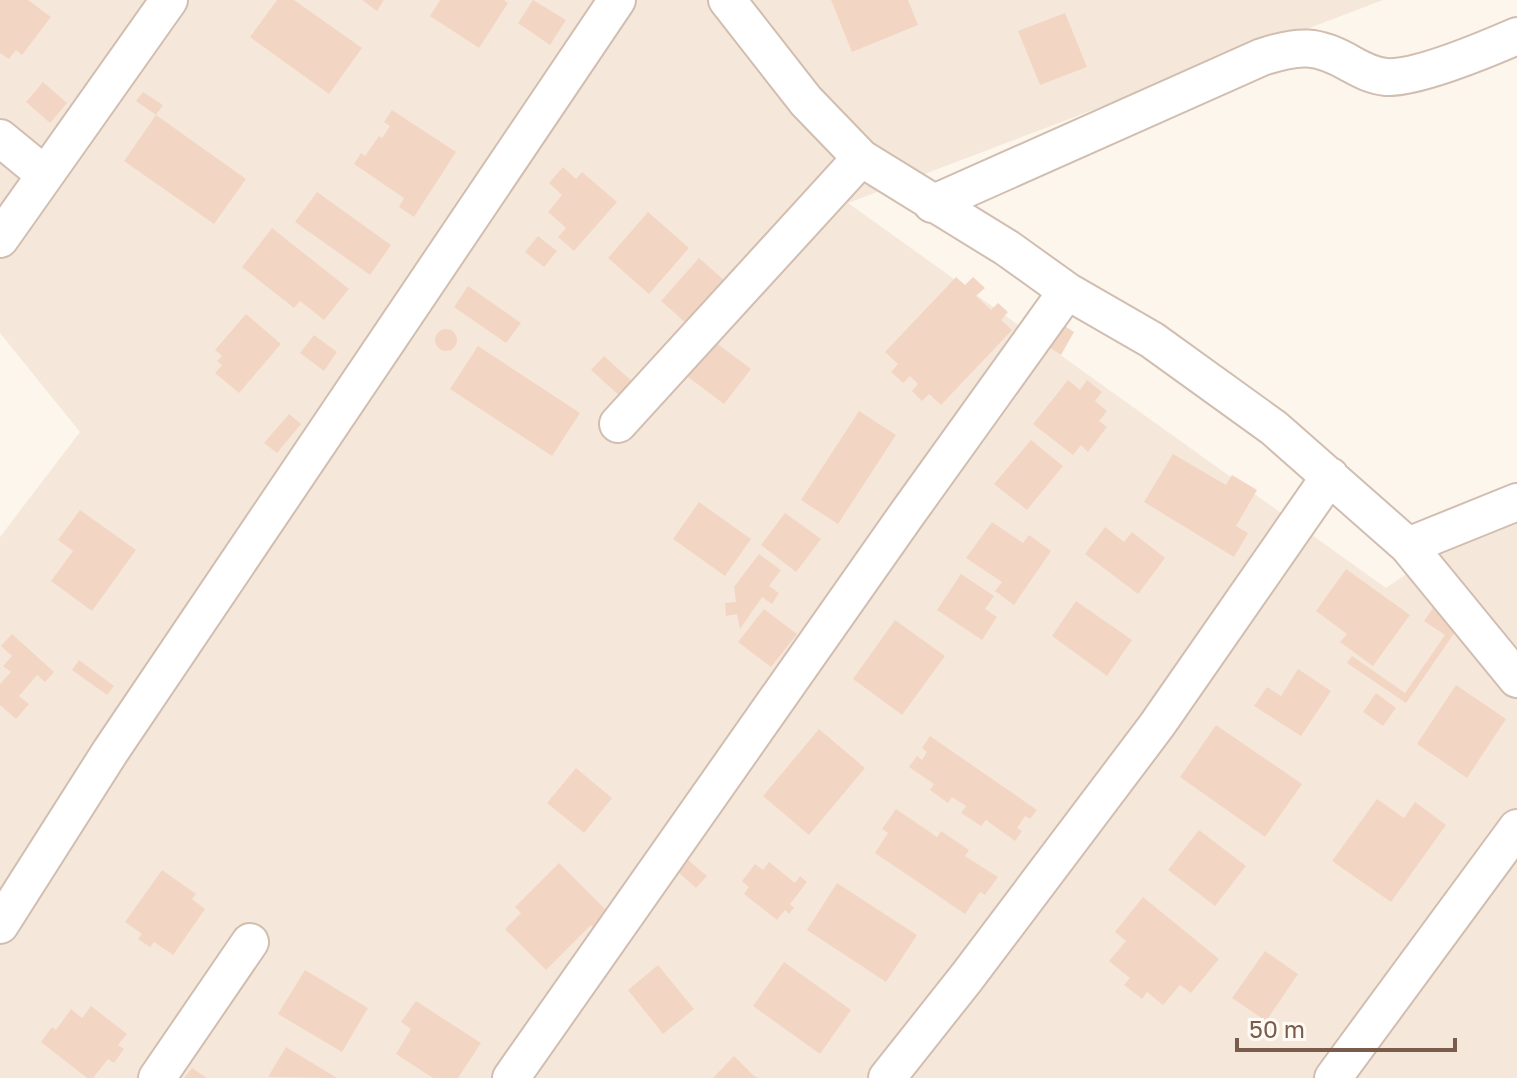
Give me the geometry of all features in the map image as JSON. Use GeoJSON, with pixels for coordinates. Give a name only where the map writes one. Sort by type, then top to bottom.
{"type":"FeatureCollection","features":[{"type":"Feature","properties":{"kind":"street"},"geometry":{"type":"LineString","coordinates":[[0,239],[169,0]]}},
{"type":"Feature","properties":{"kind":"street"},"geometry":{"type":"LineString","coordinates":[[0,925],[110,752],[617,0]]}},
{"type":"Feature","properties":{"kind":"street"},"geometry":{"type":"LineString","coordinates":[[727,0],[806,101],[861,158],[1007,248],[1067,291],[1152,340],[1274,428],[1408,546],[1517,679]]}},
{"type":"Feature","properties":{"kind":"street"},"geometry":{"type":"LineString","coordinates":[[932,204],[1283,50],[1314,47],[1370,74],[1404,76],[1517,36]]}},
{"type":"Feature","properties":{"kind":"street"},"geometry":{"type":"LineString","coordinates":[[0,138],[44,174]]}},
{"type":"Feature","properties":{"kind":"street"},"geometry":{"type":"LineString","coordinates":[[618,424],[861,158]]}},
{"type":"Feature","properties":{"kind":"street"},"geometry":{"type":"LineString","coordinates":[[511,1078],[1067,291]]}},
{"type":"Feature","properties":{"kind":"street"},"geometry":{"type":"LineString","coordinates":[[887,1078],[1157,725],[1330,476]]}},
{"type":"Feature","properties":{"kind":"street"},"geometry":{"type":"LineString","coordinates":[[1408,546],[1517,502]]}},
{"type":"Feature","properties":{"kind":"street"},"geometry":{"type":"LineString","coordinates":[[1333,1078],[1517,828]]}},
{"type":"Feature","properties":{"kind":"street"},"geometry":{"type":"LineString","coordinates":[[157,1078],[250,942]]}},
{"type":"Feature","properties":{"kind":"shaded area"},"geometry":{"type":"Polygon","coordinates":[[[0,0],[1383,0],[848,203],[1386,588],[1517,498],[1517,1078],[0,1078],[0,537],[80,432],[0,333],[0,0]]]}},
{"type":"Feature","properties":{"kind":"building"},"geometry":{"type":"Polygon","coordinates":[[[0,0],[28,0],[51,17],[22,55],[16,50],[9,59],[0,53],[0,0]]]}},
{"type":"Feature","properties":{"kind":"building"},"geometry":{"type":"Polygon","coordinates":[[[277,0],[294,0],[362,48],[329,94],[250,37],[277,0]]]}},
{"type":"Feature","properties":{"kind":"building"},"geometry":{"type":"Polygon","coordinates":[[[362,0],[384,0],[377,11],[362,0]]]}},
{"type":"Feature","properties":{"kind":"building"},"geometry":{"type":"Polygon","coordinates":[[[440,0],[504,0],[508,3],[479,48],[430,16],[440,0]]]}},
{"type":"Feature","properties":{"kind":"building"},"geometry":{"type":"Polygon","coordinates":[[[533,0],[566,20],[550,45],[518,23],[533,0]]]}},
{"type":"Feature","properties":{"kind":"building"},"geometry":{"type":"Polygon","coordinates":[[[831,0],[908,0],[918,25],[852,52],[831,0]]]}},
{"type":"Feature","properties":{"kind":"building"},"geometry":{"type":"Polygon","coordinates":[[[1065,13],[1087,67],[1040,85],[1018,31],[1065,13]]]}},
{"type":"Feature","properties":{"kind":"building"},"geometry":{"type":"Polygon","coordinates":[[[43,82],[67,103],[50,123],[26,102],[43,82]]]}},
{"type":"Feature","properties":{"kind":"building"},"geometry":{"type":"Polygon","coordinates":[[[143,92],[163,105],[156,115],[136,101],[143,92]]]}},
{"type":"Feature","properties":{"kind":"building"},"geometry":{"type":"Polygon","coordinates":[[[392,110],[456,152],[414,217],[399,207],[404,198],[354,164],[361,153],[365,156],[379,136],[382,138],[390,126],[384,122],[392,110]]]}},
{"type":"Feature","properties":{"kind":"building"},"geometry":{"type":"Polygon","coordinates":[[[156,115],[246,179],[214,224],[124,161],[156,115]]]}},
{"type":"Feature","properties":{"kind":"building"},"geometry":{"type":"Polygon","coordinates":[[[563,167],[576,179],[582,172],[617,202],[574,251],[558,237],[566,228],[548,212],[562,195],[549,183],[563,167]]]}},
{"type":"Feature","properties":{"kind":"building"},"geometry":{"type":"Polygon","coordinates":[[[317,192],[391,245],[370,275],[295,222],[317,192]]]}},
{"type":"Feature","properties":{"kind":"building"},"geometry":{"type":"Polygon","coordinates":[[[648,212],[689,248],[649,294],[608,258],[648,212]]]}},
{"type":"Feature","properties":{"kind":"building"},"geometry":{"type":"Polygon","coordinates":[[[272,228],[349,289],[324,320],[300,301],[294,308],[242,267],[272,228]]]}},
{"type":"Feature","properties":{"kind":"building"},"geometry":{"type":"Polygon","coordinates":[[[538,236],[557,251],[544,267],[525,252],[538,236]]]}},
{"type":"Feature","properties":{"kind":"building"},"geometry":{"type":"Polygon","coordinates":[[[699,258],[734,289],[696,332],[661,301],[699,258]]]}},
{"type":"Feature","properties":{"kind":"building"},"geometry":{"type":"Polygon","coordinates":[[[956,277],[965,285],[973,277],[985,288],[976,296],[991,310],[998,303],[1008,312],[1001,320],[1012,330],[941,405],[929,394],[922,401],[912,391],[918,384],[910,376],[903,383],[891,372],[898,364],[885,352],[956,277]]]}},
{"type":"Feature","properties":{"kind":"building"},"geometry":{"type":"Polygon","coordinates":[[[468,286],[521,323],[506,343],[454,307],[468,286]]]}},
{"type":"Feature","properties":{"kind":"building"},"geometry":{"type":"Polygon","coordinates":[[[246,314],[281,344],[239,393],[215,373],[222,365],[217,361],[222,356],[215,350],[246,314]]]}},
{"type":"Feature","properties":{"kind":"building"},"geometry":{"type":"Polygon","coordinates":[[[1063,325],[1074,332],[1061,355],[1050,348],[1063,325]]]}},
{"type":"Feature","properties":{"kind":"building"},"geometry":{"type":"Polygon","coordinates":[[[446,329],[457,340],[446,351],[435,340],[446,329]]]}},
{"type":"Feature","properties":{"kind":"building"},"geometry":{"type":"Polygon","coordinates":[[[314,335],[337,352],[324,371],[300,353],[314,335]]]}},
{"type":"Feature","properties":{"kind":"building"},"geometry":{"type":"Polygon","coordinates":[[[715,342],[751,369],[724,404],[688,377],[715,342]]]}},
{"type":"Feature","properties":{"kind":"building"},"geometry":{"type":"Polygon","coordinates":[[[478,346],[580,413],[552,456],[450,389],[478,346]]]}},
{"type":"Feature","properties":{"kind":"building"},"geometry":{"type":"Polygon","coordinates":[[[604,356],[634,383],[621,397],[591,370],[604,356]]]}},
{"type":"Feature","properties":{"kind":"building"},"geometry":{"type":"Polygon","coordinates":[[[1068,380],[1080,390],[1087,380],[1102,392],[1095,401],[1107,411],[1099,421],[1107,427],[1088,452],[1081,445],[1073,455],[1033,424],[1068,380]]]}},
{"type":"Feature","properties":{"kind":"building"},"geometry":{"type":"Polygon","coordinates":[[[859,411],[896,435],[838,524],[801,500],[859,411]]]}},
{"type":"Feature","properties":{"kind":"building"},"geometry":{"type":"Polygon","coordinates":[[[289,414],[301,424],[277,453],[264,443],[289,414]]]}},
{"type":"Feature","properties":{"kind":"building"},"geometry":{"type":"Polygon","coordinates":[[[1031,440],[1063,466],[1027,510],[994,484],[1031,440]]]}},
{"type":"Feature","properties":{"kind":"building"},"geometry":{"type":"Polygon","coordinates":[[[1173,454],[1226,485],[1232,475],[1257,490],[1236,526],[1248,533],[1234,557],[1144,502],[1173,454]]]}},
{"type":"Feature","properties":{"kind":"building"},"geometry":{"type":"Polygon","coordinates":[[[699,502],[751,539],[725,576],[673,539],[699,502]]]}},
{"type":"Feature","properties":{"kind":"building"},"geometry":{"type":"Polygon","coordinates":[[[80,510],[136,550],[92,611],[51,581],[73,551],[58,540],[80,510]]]}},
{"type":"Feature","properties":{"kind":"building"},"geometry":{"type":"Polygon","coordinates":[[[785,513],[821,539],[796,572],[761,545],[785,513]]]}},
{"type":"Feature","properties":{"kind":"building"},"geometry":{"type":"Polygon","coordinates":[[[992,522],[1023,543],[1029,535],[1051,551],[1014,605],[995,591],[1002,582],[966,558],[992,522]]]}},
{"type":"Feature","properties":{"kind":"building"},"geometry":{"type":"Polygon","coordinates":[[[1105,527],[1124,542],[1132,532],[1165,558],[1138,594],[1085,554],[1105,527]]]}},
{"type":"Feature","properties":{"kind":"building"},"geometry":{"type":"Polygon","coordinates":[[[759,554],[781,570],[769,586],[779,593],[772,604],[762,597],[740,629],[737,614],[726,616],[725,603],[736,602],[734,587],[759,554]]]}},
{"type":"Feature","properties":{"kind":"building"},"geometry":{"type":"Polygon","coordinates":[[[1346,569],[1410,615],[1373,666],[1340,642],[1347,634],[1316,611],[1346,569]]]}},
{"type":"Feature","properties":{"kind":"building"},"geometry":{"type":"Polygon","coordinates":[[[961,574],[994,596],[985,609],[997,617],[982,640],[937,610],[961,574]]]}},
{"type":"Feature","properties":{"kind":"building"},"geometry":{"type":"Polygon","coordinates":[[[1076,601],[1132,640],[1107,676],[1052,636],[1076,601]]]}},
{"type":"Feature","properties":{"kind":"building"},"geometry":{"type":"Polygon","coordinates":[[[1438,601],[1464,619],[1406,703],[1347,663],[1352,656],[1405,693],[1445,635],[1424,621],[1438,601]]]}},
{"type":"Feature","properties":{"kind":"building"},"geometry":{"type":"Polygon","coordinates":[[[764,609],[797,634],[771,667],[738,642],[764,609]]]}},
{"type":"Feature","properties":{"kind":"building"},"geometry":{"type":"Polygon","coordinates":[[[895,620],[945,656],[902,715],[853,679],[895,620]]]}},
{"type":"Feature","properties":{"kind":"building"},"geometry":{"type":"Polygon","coordinates":[[[12,634],[54,672],[45,682],[37,675],[19,696],[29,704],[16,719],[0,705],[0,684],[11,672],[3,666],[12,656],[1,646],[12,634]]]}},
{"type":"Feature","properties":{"kind":"building"},"geometry":{"type":"Polygon","coordinates":[[[79,660],[114,686],[107,695],[72,670],[79,660]]]}},
{"type":"Feature","properties":{"kind":"building"},"geometry":{"type":"Polygon","coordinates":[[[1298,669],[1331,691],[1301,736],[1254,706],[1267,687],[1281,696],[1298,669]]]}},
{"type":"Feature","properties":{"kind":"building"},"geometry":{"type":"Polygon","coordinates":[[[1456,685],[1506,719],[1467,778],[1417,744],[1456,685]]]}},
{"type":"Feature","properties":{"kind":"building"},"geometry":{"type":"Polygon","coordinates":[[[1376,693],[1396,708],[1383,726],[1363,712],[1376,693]]]}},
{"type":"Feature","properties":{"kind":"building"},"geometry":{"type":"Polygon","coordinates":[[[1216,725],[1302,784],[1265,837],[1180,777],[1216,725]]]}},
{"type":"Feature","properties":{"kind":"building"},"geometry":{"type":"Polygon","coordinates":[[[819,729],[865,768],[809,835],[763,796],[819,729]]]}},
{"type":"Feature","properties":{"kind":"building"},"geometry":{"type":"Polygon","coordinates":[[[930,736],[1037,810],[1030,819],[1025,816],[1017,828],[1022,831],[1015,841],[986,820],[981,826],[961,813],[966,806],[952,797],[948,803],[930,790],[934,784],[909,767],[917,756],[922,760],[927,752],[922,748],[930,736]]]}},
{"type":"Feature","properties":{"kind":"building"},"geometry":{"type":"Polygon","coordinates":[[[576,768],[612,798],[584,833],[547,803],[576,768]]]}},
{"type":"Feature","properties":{"kind":"building"},"geometry":{"type":"Polygon","coordinates":[[[1377,799],[1404,818],[1415,802],[1446,825],[1391,902],[1332,861],[1377,799]]]}},
{"type":"Feature","properties":{"kind":"building"},"geometry":{"type":"Polygon","coordinates":[[[896,809],[937,837],[941,831],[969,850],[965,856],[998,877],[985,895],[980,892],[965,914],[875,853],[888,833],[882,829],[896,809]]]}},
{"type":"Feature","properties":{"kind":"building"},"geometry":{"type":"Polygon","coordinates":[[[1199,830],[1246,866],[1215,906],[1168,870],[1199,830]]]}},
{"type":"Feature","properties":{"kind":"building"},"geometry":{"type":"Polygon","coordinates":[[[688,860],[707,876],[696,888],[678,872],[688,860]]]}},
{"type":"Feature","properties":{"kind":"building"},"geometry":{"type":"Polygon","coordinates":[[[769,862],[795,883],[800,876],[807,882],[790,904],[794,908],[789,914],[785,910],[777,920],[744,894],[749,887],[742,881],[755,864],[763,870],[769,862]]]}},
{"type":"Feature","properties":{"kind":"building"},"geometry":{"type":"Polygon","coordinates":[[[559,863],[615,919],[599,935],[591,925],[546,970],[505,929],[521,913],[515,907],[559,863]]]}},
{"type":"Feature","properties":{"kind":"building"},"geometry":{"type":"Polygon","coordinates":[[[162,870],[196,894],[192,899],[205,909],[173,955],[154,942],[150,947],[138,939],[142,934],[125,922],[162,870]]]}},
{"type":"Feature","properties":{"kind":"building"},"geometry":{"type":"Polygon","coordinates":[[[837,883],[917,935],[886,982],[807,930],[837,883]]]}},
{"type":"Feature","properties":{"kind":"building"},"geometry":{"type":"Polygon","coordinates":[[[1143,897],[1219,959],[1191,993],[1180,985],[1163,1005],[1147,992],[1142,999],[1124,985],[1130,978],[1109,961],[1126,941],[1115,932],[1143,897]]]}},
{"type":"Feature","properties":{"kind":"building"},"geometry":{"type":"Polygon","coordinates":[[[1265,951],[1298,974],[1266,1021],[1232,998],[1265,951]]]}},
{"type":"Feature","properties":{"kind":"building"},"geometry":{"type":"Polygon","coordinates":[[[784,962],[851,1010],[820,1054],[753,1006],[784,962]]]}},
{"type":"Feature","properties":{"kind":"building"},"geometry":{"type":"Polygon","coordinates":[[[658,965],[694,1009],[663,1034],[628,990],[658,965]]]}},
{"type":"Feature","properties":{"kind":"building"},"geometry":{"type":"Polygon","coordinates":[[[305,970],[368,1008],[342,1052],[278,1014],[305,970]]]}},
{"type":"Feature","properties":{"kind":"building"},"geometry":{"type":"Polygon","coordinates":[[[416,1001],[481,1043],[458,1078],[433,1078],[396,1054],[411,1029],[401,1022],[416,1001]]]}},
{"type":"Feature","properties":{"kind":"building"},"geometry":{"type":"Polygon","coordinates":[[[91,1006],[127,1034],[118,1045],[124,1049],[114,1063],[108,1059],[93,1078],[87,1078],[41,1042],[52,1027],[56,1030],[71,1009],[82,1018],[91,1006]]]}},
{"type":"Feature","properties":{"kind":"building"},"geometry":{"type":"Polygon","coordinates":[[[286,1047],[337,1078],[268,1077],[286,1047]]]}},
{"type":"Feature","properties":{"kind":"building"},"geometry":{"type":"Polygon","coordinates":[[[734,1056],[753,1075],[758,1078],[713,1078],[734,1056]]]}},
{"type":"Feature","properties":{"kind":"building"},"geometry":{"type":"Polygon","coordinates":[[[192,1068],[207,1078],[184,1078],[192,1068]]]}}]}
